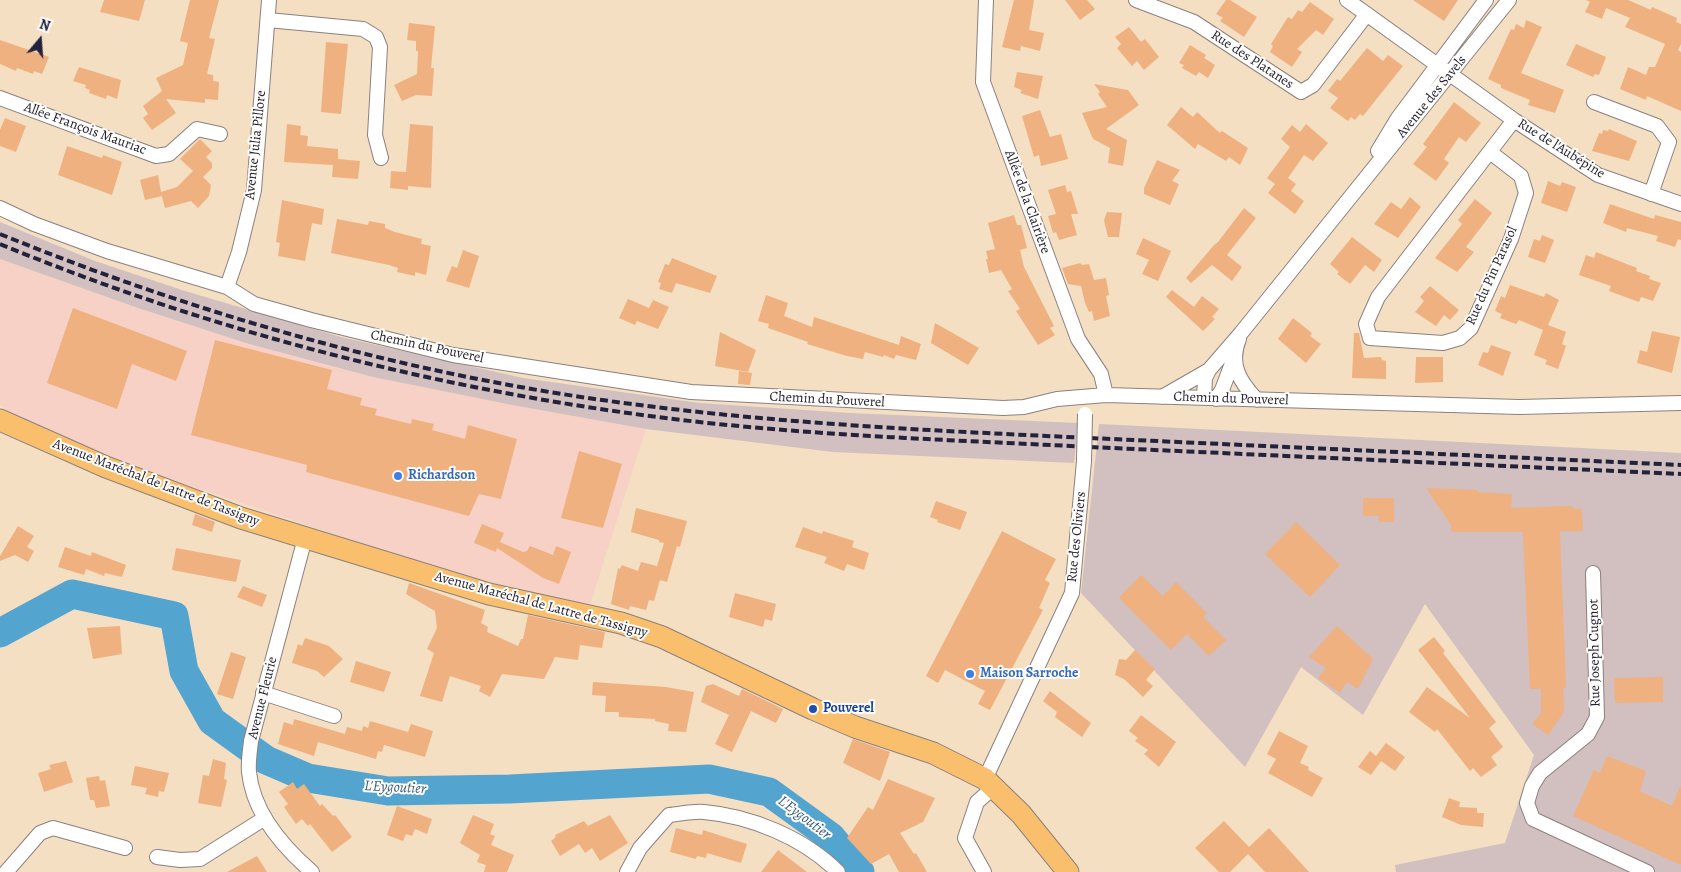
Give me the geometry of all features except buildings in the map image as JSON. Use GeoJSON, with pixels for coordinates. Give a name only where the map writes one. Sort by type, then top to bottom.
{"type":"FeatureCollection","features":[{"type":"Feature","properties":{"kind":"main road","name":"Avenue Maréchal de Lattre de Tassigny"},"geometry":{"type":"LineString","coordinates":[[0,420],[106,467],[241,518],[489,594],[621,623],[662,637],[813,709],[855,727],[933,753],[990,783],[1021,814],[1068,872]]}},
{"type":"Feature","properties":{"kind":"street","name":"Avenue Julia Pillore"},"geometry":{"type":"LineString","coordinates":[[227,287],[239,252],[254,190],[269,0]]}},
{"type":"Feature","properties":{"kind":"street","name":"Allée de la Clairière"},"geometry":{"type":"LineString","coordinates":[[986,0],[983,82],[1078,339],[1101,374],[1106,395]]}},
{"type":"Feature","properties":{"kind":"street","name":"Rue des Platanes"},"geometry":{"type":"LineString","coordinates":[[1136,0],[1194,22],[1301,92],[1312,85],[1367,14]]}},
{"type":"Feature","properties":{"kind":"street","name":"Rue de l'Aubépine"},"geometry":{"type":"LineString","coordinates":[[1347,0],[1514,120],[1598,175],[1681,204]]}},
{"type":"Feature","properties":{"kind":"street","name":"Avenue des Savels"},"geometry":{"type":"LineString","coordinates":[[1354,193],[1398,118],[1486,0]]}},
{"type":"Feature","properties":{"kind":"street","name":"Avenue des Savels"},"geometry":{"type":"LineString","coordinates":[[1162,397],[1209,370],[1242,333],[1451,75],[1509,0]]}},
{"type":"Feature","properties":{"kind":"street"},"geometry":{"type":"LineString","coordinates":[[268,20],[363,29],[376,37],[380,47],[375,136],[381,158]]}},
{"type":"Feature","properties":{"kind":"street","name":"Allée François Mauriac"},"geometry":{"type":"LineString","coordinates":[[0,98],[156,156],[169,154],[197,129],[220,134]]}},
{"type":"Feature","properties":{"kind":"street"},"geometry":{"type":"LineString","coordinates":[[1594,102],[1657,126],[1669,142],[1651,194]]}},
{"type":"Feature","properties":{"kind":"street","name":"Rue du Pin Parasol"},"geometry":{"type":"LineString","coordinates":[[1490,152],[1521,176],[1526,193],[1511,238],[1471,328],[1460,338],[1443,343],[1370,338],[1366,324],[1378,297],[1514,120]]}},
{"type":"Feature","properties":{"kind":"street","name":"Chemin du Pouverel"},"geometry":{"type":"LineString","coordinates":[[0,208],[34,224],[107,251],[227,287],[254,304],[311,320],[453,354],[691,392],[1003,408],[1024,407],[1057,399],[1106,395],[1519,407],[1681,403]]}},
{"type":"Feature","properties":{"kind":"street","name":"Avenue des Savels"},"geometry":{"type":"LineString","coordinates":[[1210,399],[1222,390],[1242,333]]}},
{"type":"Feature","properties":{"kind":"street"},"geometry":{"type":"LineString","coordinates":[[1234,358],[1239,377],[1257,400]]}},
{"type":"Feature","properties":{"kind":"street"},"geometry":{"type":"LineString","coordinates":[[1209,370],[1205,378],[1210,399]]}},
{"type":"Feature","properties":{"kind":"street","name":"Rue des Oliviers"},"geometry":{"type":"LineString","coordinates":[[990,783],[1072,593],[1084,461],[1086,397]]}},
{"type":"Feature","properties":{"kind":"street","name":"Avenue Fleurie"},"geometry":{"type":"LineString","coordinates":[[305,538],[250,741],[249,772],[257,802],[265,818],[288,852],[312,872]]}},
{"type":"Feature","properties":{"kind":"street","name":"Rue Joseph Cugnot"},"geometry":{"type":"LineString","coordinates":[[1593,573],[1597,717],[1588,734],[1540,774],[1532,786],[1527,803],[1532,818],[1646,872]]}},
{"type":"Feature","properties":{"kind":"street"},"geometry":{"type":"LineString","coordinates":[[263,693],[334,716]]}},
{"type":"Feature","properties":{"kind":"street"},"geometry":{"type":"LineString","coordinates":[[984,872],[965,838],[977,802],[990,783]]}},
{"type":"Feature","properties":{"kind":"street"},"geometry":{"type":"LineString","coordinates":[[627,872],[640,848],[669,815],[702,812],[764,825],[824,858],[838,872]]}},
{"type":"Feature","properties":{"kind":"street"},"geometry":{"type":"LineString","coordinates":[[158,856],[180,860],[200,859],[265,818]]}},
{"type":"Feature","properties":{"kind":"street"},"geometry":{"type":"LineString","coordinates":[[6,872],[40,833],[53,828],[125,848]]}},
{"type":"Feature","properties":{"kind":"shaded area"},"geometry":{"type":"Polygon","coordinates":[[[0,222],[95,261],[185,291],[341,337],[523,378],[699,403],[850,413],[1078,423],[1074,463],[833,452],[646,429],[373,377],[249,344],[138,308],[0,259],[0,222]]]}},
{"type":"Feature","properties":{"kind":"shaded area"},"geometry":{"type":"Polygon","coordinates":[[[0,259],[138,308],[249,344],[373,377],[646,429],[590,605],[497,589],[164,477],[30,424],[0,405],[0,259]]]}},
{"type":"Feature","properties":{"kind":"shaded area"},"geometry":{"type":"Polygon","coordinates":[[[1099,424],[1681,453],[1681,872],[1396,872],[1395,865],[1505,843],[1534,755],[1425,604],[1363,715],[1301,667],[1245,767],[1081,593],[1099,424]]]}},
{"type":"Feature","properties":{"kind":"waterway","name":"L'Eygoutier"},"geometry":{"type":"LineString","coordinates":[[0,633],[72,594],[174,616],[184,671],[212,721],[266,760],[308,778],[388,791],[510,789],[709,779],[769,792],[831,837],[860,872]]}},
{"type":"Feature","properties":{"kind":"railway"},"geometry":{"type":"LineString","coordinates":[[0,234],[187,303],[315,341],[444,372],[509,385],[653,407],[871,427],[1681,465]]}},
{"type":"Feature","properties":{"kind":"railway"},"geometry":{"type":"LineString","coordinates":[[0,244],[76,274],[153,301],[230,326],[309,348],[467,386],[628,413],[743,426],[859,435],[1681,474]]}},
{"type":"Feature","properties":{"kind":"place","name":"Richardson"},"geometry":{"type":"Point","coordinates":[398,476]}},
{"type":"Feature","properties":{"kind":"place","name":"Maison Sarroche"},"geometry":{"type":"Point","coordinates":[970,674]}},
{"type":"Feature","properties":{"kind":"place","name":"Pouverel"},"geometry":{"type":"Point","coordinates":[813,709]}}]}
